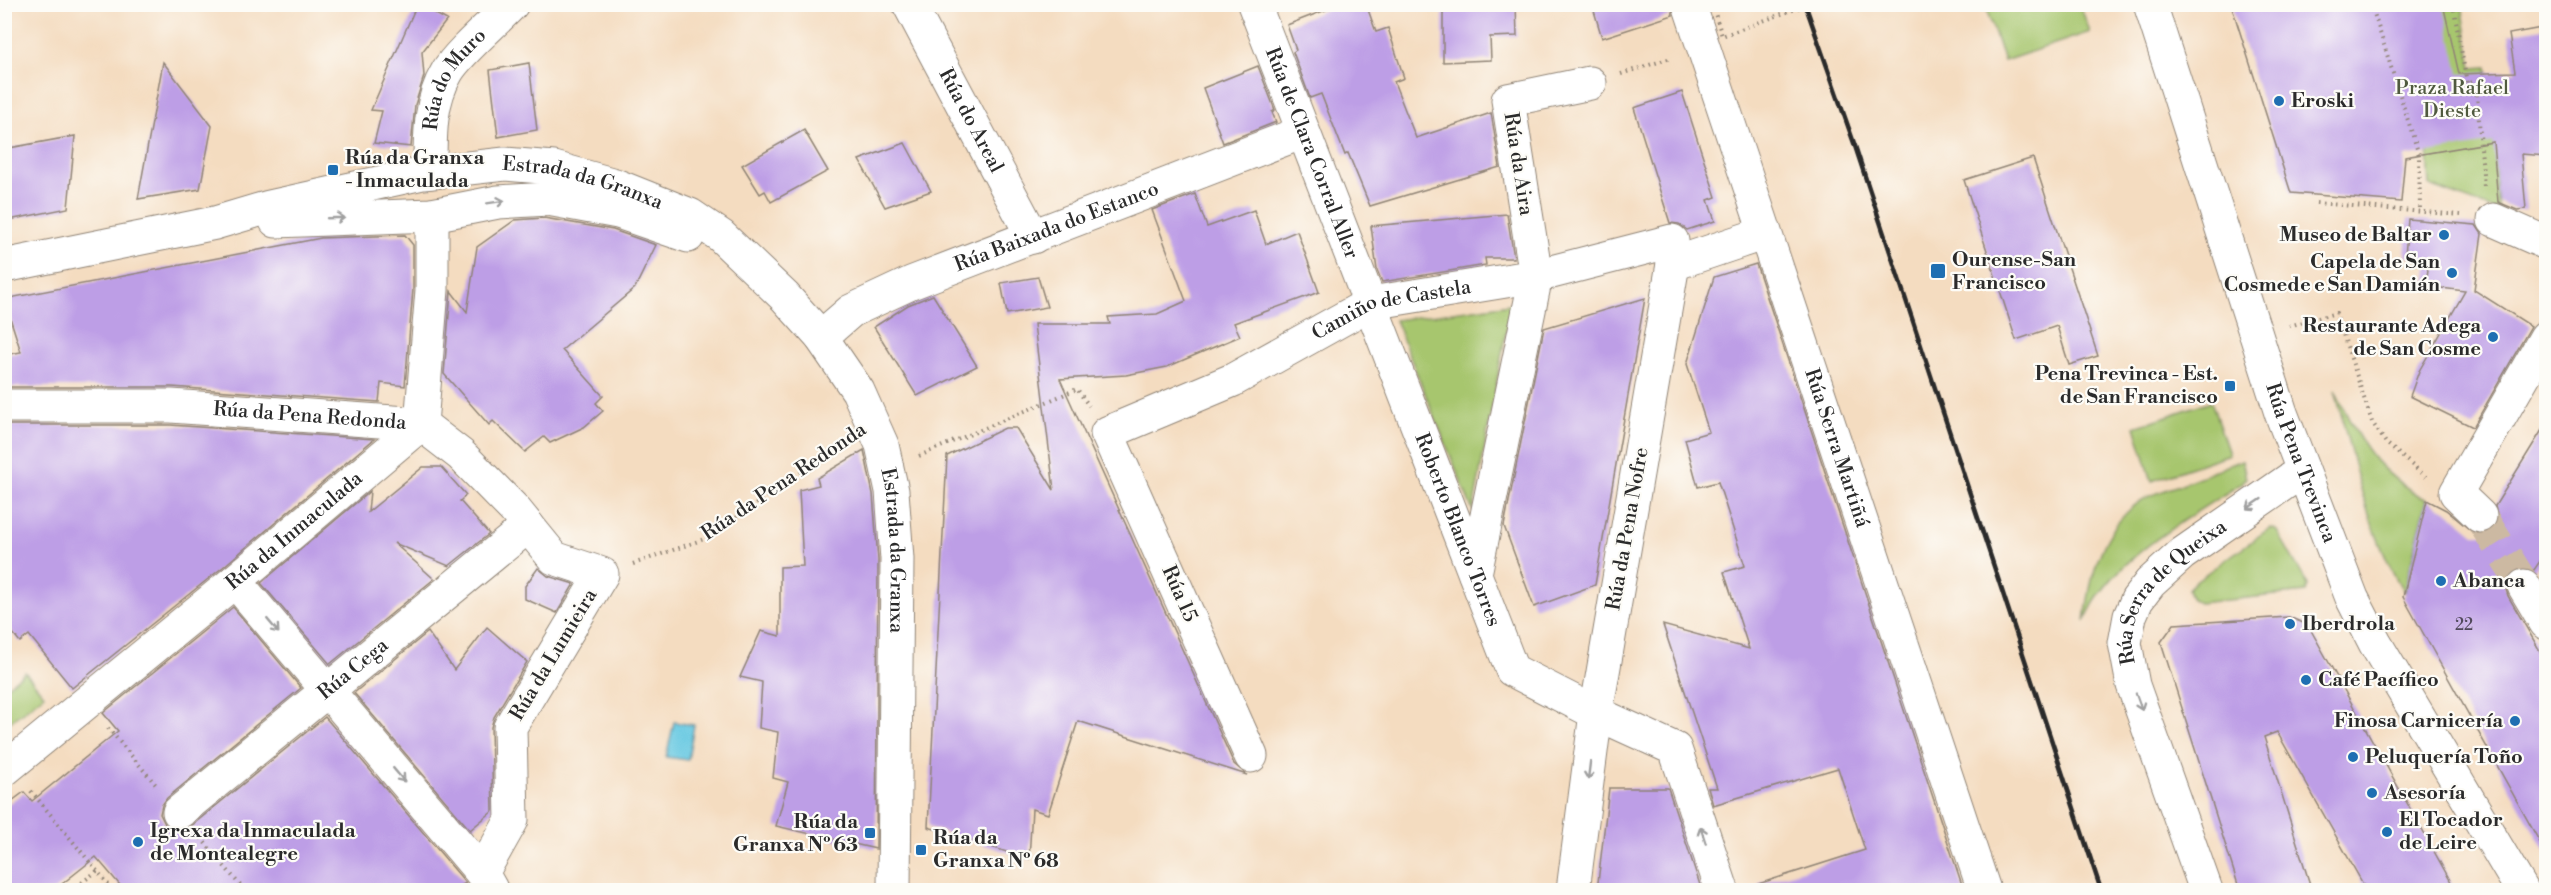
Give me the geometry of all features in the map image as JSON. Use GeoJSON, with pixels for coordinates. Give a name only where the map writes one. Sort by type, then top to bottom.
{"type":"FeatureCollection","features":[{"type":"Feature","properties":{"kind":"street","name":"Rúa do Muro"},"geometry":{"type":"LineString","coordinates":[[430,172],[430,130],[437,94],[448,70],[512,4]]}},
{"type":"Feature","properties":{"kind":"street","name":"Rúa do Areal"},"geometry":{"type":"LineString","coordinates":[[909,4],[1033,237]]}},
{"type":"Feature","properties":{"kind":"street","name":"Rúa de Clara Corral Aller"},"geometry":{"type":"LineString","coordinates":[[1254,4],[1371,303]]}},
{"type":"Feature","properties":{"kind":"street","name":"Rúa Serra Martiñá"},"geometry":{"type":"LineString","coordinates":[[1689,4],[1984,891]]}},
{"type":"Feature","properties":{"kind":"street","name":"Rúa Pena Trevinca"},"geometry":{"type":"LineString","coordinates":[[2150,4],[2256,336],[2302,471],[2352,598],[2375,643],[2522,891]]}},
{"type":"Feature","properties":{"kind":"street","name":"Rúa da Aira"},"geometry":{"type":"LineString","coordinates":[[1536,276],[1508,100],[1590,83]]}},
{"type":"Feature","properties":{"kind":"street","name":"Rúa Baixada do Estanco"},"geometry":{"type":"LineString","coordinates":[[821,337],[851,311],[891,292],[1303,132]]}},
{"type":"Feature","properties":{"kind":"street","name":"Estrada da Granxa"},"geometry":{"type":"LineString","coordinates":[[4,266],[215,223],[269,207],[430,172],[505,164],[531,165],[582,174],[655,199],[690,215],[721,236],[785,297],[821,337],[858,391],[873,422],[888,470],[897,559],[894,891]]}},
{"type":"Feature","properties":{"kind":"street"},"geometry":{"type":"LineString","coordinates":[[422,424],[432,290],[432,214],[450,206],[454,192],[450,180],[430,172]]}},
{"type":"Feature","properties":{"kind":"street","name":"Estrada da Granxa"},"geometry":{"type":"LineString","coordinates":[[215,223],[432,214],[521,199],[575,202],[663,226],[745,260]]}},
{"type":"Feature","properties":{"kind":"street"},"geometry":{"type":"LineString","coordinates":[[2490,219],[2547,243]]}},
{"type":"Feature","properties":{"kind":"street"},"geometry":{"type":"LineString","coordinates":[[1673,264],[1765,233]]}},
{"type":"Feature","properties":{"kind":"street","name":"Camiño de Castela"},"geometry":{"type":"LineString","coordinates":[[1107,433],[1233,380],[1371,303],[1536,276],[1672,241],[1673,264]]}},
{"type":"Feature","properties":{"kind":"street","name":"Rúa da Pena Nofre"},"geometry":{"type":"LineString","coordinates":[[1573,891],[1596,713],[1673,264]]}},
{"type":"Feature","properties":{"kind":"street"},"geometry":{"type":"LineString","coordinates":[[1475,574],[1536,276]]}},
{"type":"Feature","properties":{"kind":"street","name":"Roberto Blanco Torres"},"geometry":{"type":"LineString","coordinates":[[1371,303],[1512,670],[1596,713],[1675,749],[1722,891]]}},
{"type":"Feature","properties":{"kind":"street"},"geometry":{"type":"LineString","coordinates":[[2480,516],[2456,493],[2547,337]]}},
{"type":"Feature","properties":{"kind":"street","name":"Rúa da Pena Redonda"},"geometry":{"type":"LineString","coordinates":[[4,406],[171,406],[422,424],[461,455],[528,526],[554,558],[602,574]]}},
{"type":"Feature","properties":{"kind":"street","name":"Rúa da Inmaculada"},"geometry":{"type":"LineString","coordinates":[[7,767],[235,581],[422,424]]}},
{"type":"Feature","properties":{"kind":"street","name":"Rúa 15"},"geometry":{"type":"LineString","coordinates":[[1107,433],[1251,756]]}},
{"type":"Feature","properties":{"kind":"street","name":"Rúa Serra de Queixa"},"geometry":{"type":"LineString","coordinates":[[2206,891],[2133,685],[2125,643],[2130,616],[2137,600],[2150,583],[2181,554],[2302,471]]}},
{"type":"Feature","properties":{"kind":"street","name":"Rúa Cega"},"geometry":{"type":"LineString","coordinates":[[179,812],[528,526]]}},
{"type":"Feature","properties":{"kind":"street","name":"Rúa da Lumieira"},"geometry":{"type":"LineString","coordinates":[[487,882],[512,820],[510,727],[602,574]]}},
{"type":"Feature","properties":{"kind":"street"},"geometry":{"type":"LineString","coordinates":[[235,581],[487,882]]}},
{"type":"Feature","properties":{"kind":"street"},"geometry":{"type":"LineString","coordinates":[[2524,586],[2547,623]]}},
{"type":"Feature","properties":{"kind":"path"},"geometry":{"type":"LineString","coordinates":[[1712,4],[1722,36],[1809,4]]}},
{"type":"Feature","properties":{"kind":"path"},"geometry":{"type":"LineString","coordinates":[[2371,4],[2419,155],[2420,210]]}},
{"type":"Feature","properties":{"kind":"path"},"geometry":{"type":"LineString","coordinates":[[2316,203],[2420,210],[2490,219],[2476,82],[2467,83],[2453,4]]}},
{"type":"Feature","properties":{"kind":"path"},"geometry":{"type":"LineString","coordinates":[[1590,83],[1704,49]]}},
{"type":"Feature","properties":{"kind":"path"},"geometry":{"type":"LineString","coordinates":[[2256,336],[2336,313],[2372,422],[2386,443],[2403,458],[2438,486],[2456,493]]}},
{"type":"Feature","properties":{"kind":"path"},"geometry":{"type":"LineString","coordinates":[[888,470],[1077,388]]}},
{"type":"Feature","properties":{"kind":"path","name":"Rúa da Pena Redonda"},"geometry":{"type":"LineString","coordinates":[[602,574],[707,538],[873,422]]}},
{"type":"Feature","properties":{"kind":"path"},"geometry":{"type":"LineString","coordinates":[[7,767],[113,891]]}},
{"type":"Feature","properties":{"kind":"path"},"geometry":{"type":"LineString","coordinates":[[72,891],[97,871]]}},
{"type":"Feature","properties":{"kind":"green space"},"geometry":{"type":"Polygon","coordinates":[[[1985,5],[2080,5],[2090,32],[2004,61],[1985,5]]]}},
{"type":"Feature","properties":{"kind":"green space","name":"Praza Rafael Dieste"},"geometry":{"type":"Polygon","coordinates":[[[2383,5],[2462,5],[2472,68],[2487,67],[2492,103],[2498,211],[2430,186],[2428,153],[2383,5]]]}},
{"type":"Feature","properties":{"kind":"green space"},"geometry":{"type":"Polygon","coordinates":[[[1511,304],[1473,511],[1395,320],[1511,304]]]}},
{"type":"Feature","properties":{"kind":"green space"},"geometry":{"type":"Polygon","coordinates":[[[2335,390],[2352,425],[2370,454],[2394,478],[2427,500],[2404,592],[2380,544],[2362,494],[2335,390]]]}},
{"type":"Feature","properties":{"kind":"green space"},"geometry":{"type":"Polygon","coordinates":[[[2211,401],[2229,454],[2152,481],[2135,427],[2211,401]]]}},
{"type":"Feature","properties":{"kind":"green space"},"geometry":{"type":"Polygon","coordinates":[[[2242,460],[2246,478],[2242,483],[2175,526],[2131,560],[2096,599],[2085,621],[2094,571],[2107,540],[2126,513],[2149,496],[2242,460]]]}},
{"type":"Feature","properties":{"kind":"green space"},"geometry":{"type":"Polygon","coordinates":[[[2270,528],[2277,531],[2308,585],[2306,592],[2199,603],[2191,598],[2188,589],[2197,580],[2270,528]]]}},
{"type":"Feature","properties":{"kind":"green space"},"geometry":{"type":"Polygon","coordinates":[[[25,672],[44,695],[5,726],[5,688],[25,672]]]}},
{"type":"Feature","properties":{"kind":"water"},"geometry":{"type":"Polygon","coordinates":[[[674,722],[694,725],[688,760],[666,757],[674,722]]]}},
{"type":"Feature","properties":{"kind":"building"},"geometry":{"type":"Polygon","coordinates":[[[417,4],[447,20],[422,52],[424,76],[415,105],[411,147],[374,143],[382,111],[371,110],[417,4]]]}},
{"type":"Feature","properties":{"kind":"building"},"geometry":{"type":"Polygon","coordinates":[[[1341,4],[1366,4],[1376,32],[1388,28],[1404,78],[1394,82],[1416,138],[1491,113],[1500,167],[1370,206],[1348,153],[1345,155],[1321,94],[1310,98],[1293,52],[1296,50],[1287,25],[1341,4]]]}},
{"type":"Feature","properties":{"kind":"building"},"geometry":{"type":"Polygon","coordinates":[[[1443,4],[1516,4],[1517,36],[1490,37],[1491,60],[1443,62],[1443,4]]]}},
{"type":"Feature","properties":{"kind":"building"},"geometry":{"type":"Polygon","coordinates":[[[1592,4],[1671,4],[1673,15],[1602,38],[1592,4]]]}},
{"type":"Feature","properties":{"kind":"building"},"geometry":{"type":"Polygon","coordinates":[[[2231,4],[2443,4],[2459,74],[2515,72],[2509,34],[2547,27],[2547,156],[2521,154],[2526,209],[2517,210],[2498,202],[2493,142],[2405,157],[2401,202],[2291,193],[2231,4]]]}},
{"type":"Feature","properties":{"kind":"building"},"geometry":{"type":"Polygon","coordinates":[[[163,62],[212,126],[200,189],[138,199],[163,62]]]}},
{"type":"Feature","properties":{"kind":"building"},"geometry":{"type":"Polygon","coordinates":[[[529,63],[537,130],[498,137],[490,70],[529,63]]]}},
{"type":"Feature","properties":{"kind":"building"},"geometry":{"type":"Polygon","coordinates":[[[1258,66],[1275,110],[1272,112],[1276,122],[1223,143],[1203,88],[1258,66]]]}},
{"type":"Feature","properties":{"kind":"building"},"geometry":{"type":"Polygon","coordinates":[[[1682,92],[1716,197],[1708,200],[1715,221],[1687,230],[1679,224],[1670,223],[1634,108],[1682,92]]]}},
{"type":"Feature","properties":{"kind":"building"},"geometry":{"type":"Polygon","coordinates":[[[804,130],[828,171],[771,202],[765,191],[760,194],[742,165],[804,130]]]}},
{"type":"Feature","properties":{"kind":"building"},"geometry":{"type":"Polygon","coordinates":[[[75,136],[68,208],[4,221],[4,149],[75,136]]]}},
{"type":"Feature","properties":{"kind":"building"},"geometry":{"type":"Polygon","coordinates":[[[905,143],[931,191],[885,207],[859,160],[905,143]]]}},
{"type":"Feature","properties":{"kind":"building","name":"Ourense-San Francisco"},"geometry":{"type":"Polygon","coordinates":[[[2033,158],[2098,356],[2069,365],[2057,326],[2016,340],[1964,180],[2033,158]]]}},
{"type":"Feature","properties":{"kind":"building"},"geometry":{"type":"Polygon","coordinates":[[[1195,194],[1207,227],[1254,210],[1266,244],[1297,231],[1319,292],[1234,323],[1240,336],[1167,367],[1126,375],[1060,379],[1234,764],[1247,775],[1078,721],[1048,814],[1032,809],[1029,859],[928,827],[947,456],[1005,428],[1016,428],[1054,490],[1034,324],[1110,324],[1108,317],[1157,314],[1186,301],[1152,210],[1195,194]]]}},
{"type":"Feature","properties":{"kind":"building"},"geometry":{"type":"Polygon","coordinates":[[[1507,214],[1514,258],[1485,258],[1486,265],[1382,282],[1377,270],[1371,226],[1507,214]]]}},
{"type":"Feature","properties":{"kind":"building"},"geometry":{"type":"Polygon","coordinates":[[[544,218],[613,230],[656,245],[635,288],[562,350],[603,396],[596,403],[603,411],[584,427],[550,443],[544,437],[525,452],[493,421],[489,425],[444,374],[451,291],[467,312],[477,247],[515,220],[544,218]]]}},
{"type":"Feature","properties":{"kind":"building"},"geometry":{"type":"Polygon","coordinates":[[[2408,219],[2476,225],[2482,234],[2474,290],[2531,326],[2473,427],[2410,396],[2419,371],[2465,291],[2426,286],[2429,260],[2405,256],[2408,219]]]}},
{"type":"Feature","properties":{"kind":"building"},"geometry":{"type":"Polygon","coordinates":[[[405,235],[413,245],[413,289],[405,386],[381,383],[379,402],[172,387],[4,387],[4,355],[21,352],[4,299],[321,238],[405,235]]]}},
{"type":"Feature","properties":{"kind":"building"},"geometry":{"type":"Polygon","coordinates":[[[1756,264],[1964,891],[1759,891],[1758,884],[1865,850],[1838,768],[1713,805],[1708,788],[1717,788],[1663,625],[1749,649],[1724,572],[1745,566],[1718,482],[1698,487],[1685,439],[1709,432],[1687,364],[1714,277],[1756,264]]]}},
{"type":"Feature","properties":{"kind":"building"},"geometry":{"type":"Polygon","coordinates":[[[1038,277],[1047,307],[1007,314],[1001,283],[1038,277]]]}},
{"type":"Feature","properties":{"kind":"building"},"geometry":{"type":"Polygon","coordinates":[[[933,295],[977,366],[917,396],[874,327],[908,305],[933,295]]]}},
{"type":"Feature","properties":{"kind":"building"},"geometry":{"type":"Polygon","coordinates":[[[1645,298],[1595,585],[1534,607],[1504,526],[1544,328],[1645,298]]]}},
{"type":"Feature","properties":{"kind":"building"},"geometry":{"type":"Polygon","coordinates":[[[2547,422],[2547,551],[2534,570],[2523,567],[2514,570],[2508,576],[2505,586],[2508,596],[2547,663],[2547,855],[2403,597],[2427,500],[2446,510],[2475,534],[2485,534],[2493,529],[2498,520],[2495,506],[2547,422]]]}},
{"type":"Feature","properties":{"kind":"building"},"geometry":{"type":"Polygon","coordinates":[[[4,425],[170,425],[374,439],[223,567],[72,688],[29,635],[20,642],[4,622],[4,425]]]}},
{"type":"Feature","properties":{"kind":"building"},"geometry":{"type":"Polygon","coordinates":[[[864,450],[873,494],[878,560],[876,849],[776,826],[788,782],[773,778],[778,732],[759,728],[762,682],[740,677],[761,631],[780,636],[780,567],[803,566],[799,490],[819,485],[817,478],[864,450]]]}},
{"type":"Feature","properties":{"kind":"building"},"geometry":{"type":"Polygon","coordinates":[[[423,467],[441,467],[466,495],[460,501],[489,534],[449,566],[394,543],[434,579],[330,664],[261,583],[370,491],[368,512],[423,467]]]}},
{"type":"Feature","properties":{"kind":"building"},"geometry":{"type":"Polygon","coordinates":[[[538,568],[548,576],[574,584],[557,613],[525,599],[525,586],[538,568]]]}},
{"type":"Feature","properties":{"kind":"building"},"geometry":{"type":"Polygon","coordinates":[[[233,607],[301,688],[167,798],[160,814],[165,824],[173,830],[181,831],[191,826],[325,717],[466,883],[450,891],[125,891],[96,857],[53,891],[4,891],[4,807],[24,792],[32,801],[118,731],[103,713],[233,607]]]}},
{"type":"Feature","properties":{"kind":"building"},"geometry":{"type":"Polygon","coordinates":[[[2289,617],[2308,625],[2456,891],[2367,891],[2277,732],[2264,737],[2312,891],[2240,891],[2161,642],[2174,624],[2289,617]]]}},
{"type":"Feature","properties":{"kind":"building"},"geometry":{"type":"Polygon","coordinates":[[[487,627],[527,662],[494,717],[491,727],[493,811],[470,830],[354,693],[428,632],[454,670],[487,627]]]}},
{"type":"Feature","properties":{"kind":"building"},"geometry":{"type":"Polygon","coordinates":[[[1609,788],[1668,788],[1702,891],[1597,891],[1609,788]]]}},
{"type":"Feature","properties":{"kind":"tunnel"},"geometry":{"type":"LineString","coordinates":[[2480,516],[2524,586]]}},
{"type":"Feature","properties":{"kind":"railway"},"geometry":{"type":"LineString","coordinates":[[1805,4],[1855,146],[2101,890]]}},
{"type":"Feature","properties":{"kind":"place","name":"Eroski"},"geometry":{"type":"Point","coordinates":[2279,101]}},
{"type":"Feature","properties":{"kind":"place","name":"Rúa da Granxa - Inmaculada"},"geometry":{"type":"Point","coordinates":[333,170]}},
{"type":"Feature","properties":{"kind":"place","name":"Museo de Baltar"},"geometry":{"type":"Point","coordinates":[2444,235]}},
{"type":"Feature","properties":{"kind":"place","name":"Ourense-San Francisco"},"geometry":{"type":"Point","coordinates":[1938,271]}},
{"type":"Feature","properties":{"kind":"place","name":"Capela de San Cosmede e San Damián"},"geometry":{"type":"Point","coordinates":[2452,273]}},
{"type":"Feature","properties":{"kind":"place","name":"Restaurante Adega de San Cosme"},"geometry":{"type":"Point","coordinates":[2493,337]}},
{"type":"Feature","properties":{"kind":"place","name":"Pena Trevinca - Est. de San Francisco"},"geometry":{"type":"Point","coordinates":[2230,386]}},
{"type":"Feature","properties":{"kind":"place","name":"Abanca"},"geometry":{"type":"Point","coordinates":[2441,581]}},
{"type":"Feature","properties":{"kind":"place","name":"Iberdrola"},"geometry":{"type":"Point","coordinates":[2290,624]}},
{"type":"Feature","properties":{"kind":"place","name":"Café Pacífico"},"geometry":{"type":"Point","coordinates":[2306,680]}},
{"type":"Feature","properties":{"kind":"place","name":"Finosa Carnicería"},"geometry":{"type":"Point","coordinates":[2515,721]}},
{"type":"Feature","properties":{"kind":"place","name":"Peluquería Toño"},"geometry":{"type":"Point","coordinates":[2353,757]}},
{"type":"Feature","properties":{"kind":"place","name":"Asesoría"},"geometry":{"type":"Point","coordinates":[2372,793]}},
{"type":"Feature","properties":{"kind":"place","name":"El Tocador de Leire"},"geometry":{"type":"Point","coordinates":[2387,832]}},
{"type":"Feature","properties":{"kind":"place","name":"Rúa da Granxa Nº 63"},"geometry":{"type":"Point","coordinates":[870,833]}},
{"type":"Feature","properties":{"kind":"place","name":"Igrexa da Inmaculada de Montealegre"},"geometry":{"type":"Point","coordinates":[138,842]}},
{"type":"Feature","properties":{"kind":"place","name":"Rúa da Granxa Nº 68"},"geometry":{"type":"Point","coordinates":[921,850]}}]}
